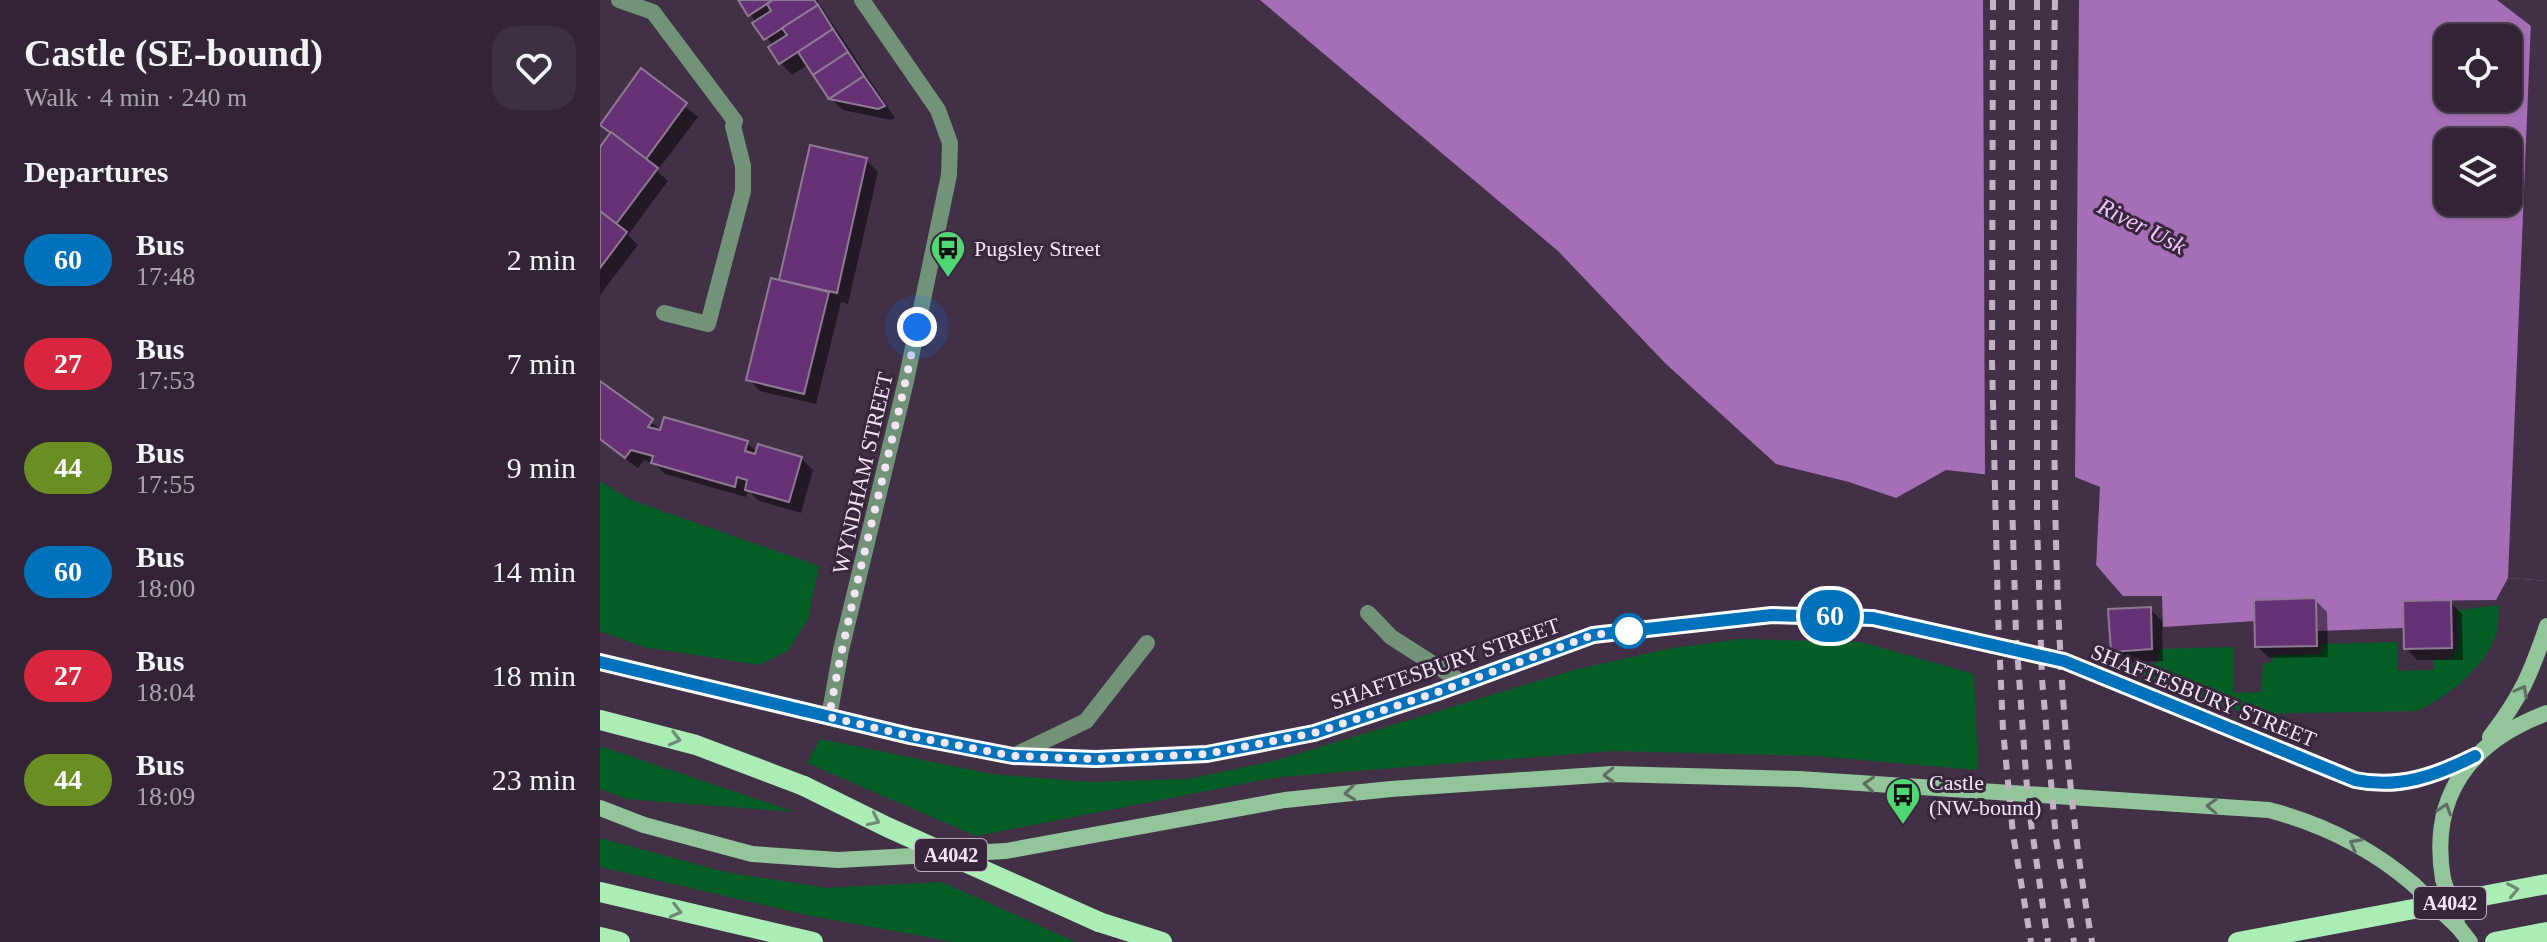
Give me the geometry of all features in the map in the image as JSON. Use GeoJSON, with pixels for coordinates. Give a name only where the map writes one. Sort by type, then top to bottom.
{"type":"FeatureCollection","features":[{"type":"Feature","properties":{"kind":"main road","name":"SHAFTESBURY STREET"},"geometry":{"type":"LineString","coordinates":[[600,662],[910,736],[1013,756],[1096,759],[1207,754],[1314,733],[1593,635],[1772,615],[1873,618],[2064,661],[2355,780],[2373,784],[2412,782],[2453,767],[2507,731],[2547,713]]}},
{"type":"Feature","properties":{"kind":"main road"},"geometry":{"type":"LineString","coordinates":[[2459,928],[2443,879],[2439,841],[2441,821],[2455,783],[2512,709],[2531,676],[2547,626]]}},
{"type":"Feature","properties":{"kind":"main road","name":"A4042"},"geometry":{"type":"LineString","coordinates":[[600,720],[696,745],[804,786],[887,827],[1099,922],[1162,942]]}},
{"type":"Feature","properties":{"kind":"main road"},"geometry":{"type":"LineString","coordinates":[[600,808],[644,825],[752,854],[838,860],[1006,851],[1285,800],[1391,789],[1612,774],[1799,779],[2269,810],[2348,840],[2385,862],[2413,884],[2470,942]]}},
{"type":"Feature","properties":{"kind":"main road","name":"A4042"},"geometry":{"type":"LineString","coordinates":[[2238,942],[2547,884]]}},
{"type":"Feature","properties":{"kind":"main road"},"geometry":{"type":"LineString","coordinates":[[600,892],[813,942]]}},
{"type":"Feature","properties":{"kind":"main road","name":"A4042"},"geometry":{"type":"LineString","coordinates":[[2495,942],[2547,932]]}},
{"type":"Feature","properties":{"kind":"main road"},"geometry":{"type":"LineString","coordinates":[[600,937],[620,942]]}},
{"type":"Feature","properties":{"kind":"street"},"geometry":{"type":"LineString","coordinates":[[619,0],[653,12],[735,121],[733,126],[743,166],[743,191],[708,324],[664,313]]}},
{"type":"Feature","properties":{"kind":"street","name":"WYNDHAM STREET"},"geometry":{"type":"LineString","coordinates":[[829,717],[841,650],[906,381],[949,175],[950,143],[938,110],[862,0]]}},
{"type":"Feature","properties":{"kind":"street"},"geometry":{"type":"LineString","coordinates":[[1368,613],[1391,637],[1463,683]]}},
{"type":"Feature","properties":{"kind":"street"},"geometry":{"type":"LineString","coordinates":[[1013,756],[1086,721],[1147,643]]}},
{"type":"Feature","properties":{"kind":"green space"},"geometry":{"type":"Polygon","coordinates":[[[600,481],[631,500],[819,566],[808,619],[788,651],[759,665],[644,647],[600,631],[600,481]]]}},
{"type":"Feature","properties":{"kind":"green space"},"geometry":{"type":"Polygon","coordinates":[[[2499,605],[2493,643],[2476,667],[2453,689],[2416,711],[2247,714],[2119,666],[2158,663],[2159,649],[2234,647],[2233,693],[2261,692],[2263,664],[2272,662],[2273,655],[2320,654],[2322,644],[2397,642],[2397,671],[2433,670],[2434,660],[2451,659],[2459,642],[2458,610],[2499,605]]]}},
{"type":"Feature","properties":{"kind":"green space"},"geometry":{"type":"Polygon","coordinates":[[[1740,639],[1861,642],[1974,674],[1978,770],[1817,756],[1612,751],[1279,777],[976,836],[807,763],[820,739],[992,774],[1088,782],[1188,779],[1274,761],[1574,670],[1667,649],[1740,639]]]}},
{"type":"Feature","properties":{"kind":"green space"},"geometry":{"type":"Polygon","coordinates":[[[600,746],[795,812],[627,799],[600,789],[600,746]]]}},
{"type":"Feature","properties":{"kind":"green space"},"geometry":{"type":"Polygon","coordinates":[[[600,838],[725,872],[826,888],[942,882],[1076,942],[954,942],[812,916],[600,867],[600,838]]]}},
{"type":"Feature","properties":{"kind":"water","name":"River Usk"},"geometry":{"type":"Polygon","coordinates":[[[1260,0],[2497,0],[2531,26],[2547,26],[2547,581],[2508,578],[2496,600],[2403,601],[2403,628],[2317,631],[2315,598],[2255,600],[2255,621],[2163,627],[2162,596],[2123,596],[2096,565],[2099,487],[1946,470],[1896,498],[1849,482],[1776,464],[1666,364],[1558,251],[1260,0]]]}},
{"type":"Feature","properties":{"kind":"pier"},"geometry":{"type":"Polygon","coordinates":[[[1983,0],[2079,0],[2075,477],[2100,487],[2096,565],[2103,579],[2092,565],[2095,490],[1985,479],[1983,0]]]}},
{"type":"Feature","properties":{"kind":"pier"},"geometry":{"type":"Polygon","coordinates":[[[2531,21],[2547,22],[2547,581],[2508,578],[2531,21]]]}},
{"type":"Feature","properties":{"kind":"building"},"geometry":{"type":"Polygon","coordinates":[[[738,0],[773,0],[748,16],[738,0]]]}},
{"type":"Feature","properties":{"kind":"building"},"geometry":{"type":"Polygon","coordinates":[[[773,0],[814,0],[818,5],[764,40],[752,23],[771,11],[767,4],[773,0]]]}},
{"type":"Feature","properties":{"kind":"building"},"geometry":{"type":"Polygon","coordinates":[[[818,5],[833,29],[779,64],[768,47],[787,35],[782,28],[818,5]]]}},
{"type":"Feature","properties":{"kind":"building"},"geometry":{"type":"Polygon","coordinates":[[[833,29],[848,52],[813,75],[798,52],[833,29]]]}},
{"type":"Feature","properties":{"kind":"building"},"geometry":{"type":"Polygon","coordinates":[[[848,52],[864,76],[829,99],[813,75],[848,52]]]}},
{"type":"Feature","properties":{"kind":"building"},"geometry":{"type":"Polygon","coordinates":[[[641,68],[687,103],[646,159],[600,125],[641,68]]]}},
{"type":"Feature","properties":{"kind":"building"},"geometry":{"type":"Polygon","coordinates":[[[864,76],[885,106],[878,109],[829,99],[864,76]]]}},
{"type":"Feature","properties":{"kind":"building"},"geometry":{"type":"Polygon","coordinates":[[[611,132],[658,168],[616,224],[600,211],[600,147],[611,132]]]}},
{"type":"Feature","properties":{"kind":"building"},"geometry":{"type":"Polygon","coordinates":[[[810,145],[867,158],[837,293],[779,280],[810,145]]]}},
{"type":"Feature","properties":{"kind":"building"},"geometry":{"type":"Polygon","coordinates":[[[600,211],[627,232],[600,268],[600,211]]]}},
{"type":"Feature","properties":{"kind":"building"},"geometry":{"type":"Polygon","coordinates":[[[771,278],[829,292],[804,394],[746,380],[771,278]]]}},
{"type":"Feature","properties":{"kind":"building"},"geometry":{"type":"Polygon","coordinates":[[[600,381],[653,419],[648,427],[660,430],[664,417],[748,441],[745,451],[755,454],[758,444],[802,457],[789,502],[745,490],[747,480],[737,477],[735,487],[651,463],[653,456],[631,450],[625,458],[600,439],[600,381]]]}},
{"type":"Feature","properties":{"kind":"building"},"geometry":{"type":"Polygon","coordinates":[[[2316,598],[2317,646],[2255,647],[2254,600],[2316,598]]]}},
{"type":"Feature","properties":{"kind":"building"},"geometry":{"type":"Polygon","coordinates":[[[2451,600],[2452,648],[2404,649],[2403,601],[2451,600]]]}},
{"type":"Feature","properties":{"kind":"building"},"geometry":{"type":"Polygon","coordinates":[[[2151,607],[2152,649],[2111,652],[2108,609],[2151,607]]]}},
{"type":"Feature","properties":{"kind":"railway"},"geometry":{"type":"LineString","coordinates":[[1993,0],[1992,361],[1998,615],[2003,730],[2013,834],[2031,942]]}},
{"type":"Feature","properties":{"kind":"railway"},"geometry":{"type":"LineString","coordinates":[[2012,0],[2012,500],[2016,635],[2028,802],[2048,942]]}},
{"type":"Feature","properties":{"kind":"railway"},"geometry":{"type":"LineString","coordinates":[[2037,0],[2037,521],[2042,679],[2056,839],[2074,942]]}},
{"type":"Feature","properties":{"kind":"railway"},"geometry":{"type":"LineString","coordinates":[[2055,0],[2054,420],[2057,570],[2071,793],[2092,942]]}},
{"type":"Feature","properties":{"kind":"bus line","name":"60"},"geometry":{"type":"LineString","coordinates":[[600,662],[910,736],[1013,756],[1096,759],[1207,754],[1314,733],[1593,635],[1772,615],[1873,618],[2064,661],[2355,780],[2373,784],[2412,782],[2475,756]]}},
{"type":"Feature","properties":{"kind":"place","name":"Pugsley Street"},"geometry":{"type":"Point","coordinates":[948,279]}},
{"type":"Feature","properties":{"kind":"place","name":"Castle (NW-bound)"},"geometry":{"type":"Point","coordinates":[1903,826]}},
{"type":"Feature","properties":{"kind":"route"},"geometry":{"type":"LineString","coordinates":[[917,327],[879,501],[841,650],[829,717],[1013,756],[1096,759],[1207,754],[1314,733],[1593,635],[1629,631]]}}]}
